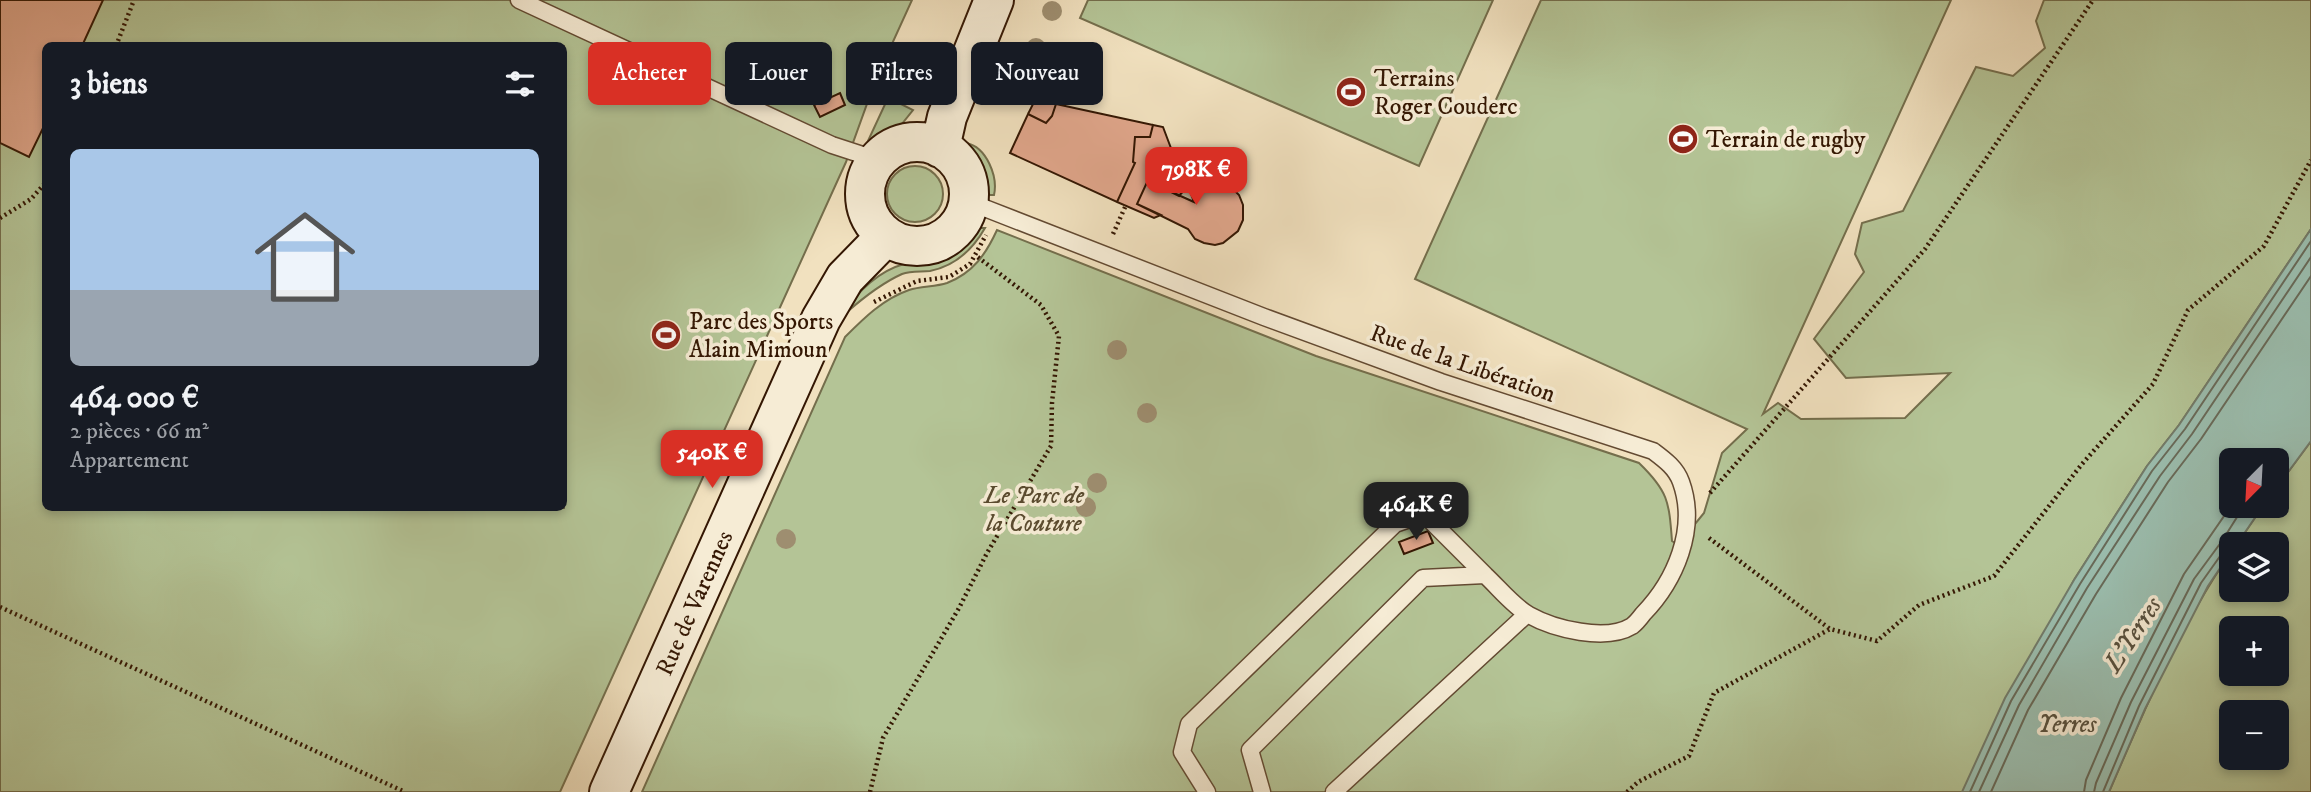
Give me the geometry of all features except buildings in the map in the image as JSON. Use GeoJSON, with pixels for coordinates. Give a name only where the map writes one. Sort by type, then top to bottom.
{"type":"FeatureCollection","features":[{"type":"Feature","properties":{"kind":"street"},"geometry":{"type":"LineString","coordinates":[[908,150],[968,0]]}},
{"type":"Feature","properties":{"kind":"street"},"geometry":{"type":"LineString","coordinates":[[908,150],[954,159],[964,173],[968,189],[983,210],[961,222],[950,234],[935,243],[918,246],[901,244],[886,236],[874,224],[864,191],[868,174],[908,150],[947,117],[994,0]]}},
{"type":"Feature","properties":{"kind":"street","name":"Rue de Varennes"},"geometry":{"type":"LineString","coordinates":[[609,792],[821,319],[845,278],[886,236]]}},
{"type":"Feature","properties":{"kind":"lane"},"geometry":{"type":"LineString","coordinates":[[519,0],[832,145],[908,150]]}},
{"type":"Feature","properties":{"kind":"lane","name":"Rue de la Libération"},"geometry":{"type":"LineString","coordinates":[[983,210],[1428,377],[1653,452],[1670,463],[1681,481],[1685,536],[1674,572],[1653,604],[1631,626],[1598,634],[1566,630],[1527,614]]}},
{"type":"Feature","properties":{"kind":"lane"},"geometry":{"type":"LineString","coordinates":[[1207,792],[1182,752],[1189,724],[1395,524],[1424,514],[1527,614],[1334,792]]}},
{"type":"Feature","properties":{"kind":"lane"},"geometry":{"type":"LineString","coordinates":[[1262,792],[1250,750],[1423,578],[1485,575]]}},
{"type":"Feature","properties":{"kind":"path"},"geometry":{"type":"LineString","coordinates":[[118,42],[134,0]]}},
{"type":"Feature","properties":{"kind":"path"},"geometry":{"type":"LineString","coordinates":[[2093,0],[1925,249],[1686,521],[1830,629],[1877,640],[1919,605],[1994,576],[2081,464],[2153,384],[2188,310],[2264,246],[2311,160]]}},
{"type":"Feature","properties":{"kind":"path"},"geometry":{"type":"LineString","coordinates":[[0,218],[31,199],[42,187]]}},
{"type":"Feature","properties":{"kind":"path"},"geometry":{"type":"LineString","coordinates":[[872,303],[918,281],[948,277],[970,264],[975,255],[983,210]]}},
{"type":"Feature","properties":{"kind":"path"},"geometry":{"type":"LineString","coordinates":[[870,792],[883,738],[1026,485],[1051,446],[1052,403],[1059,336],[1041,306],[975,255]]}},
{"type":"Feature","properties":{"kind":"path"},"geometry":{"type":"LineString","coordinates":[[0,607],[405,792]]}},
{"type":"Feature","properties":{"kind":"path"},"geometry":{"type":"LineString","coordinates":[[1627,792],[1638,782],[1689,756],[1714,693],[1830,629]]}},
{"type":"Feature","properties":{"kind":"green space","name":"Parc des Sports Alain Mimoun"},"geometry":{"type":"Polygon","coordinates":[[[0,0],[912,0],[893,42],[846,42],[846,105],[867,105],[846,162],[560,792],[0,792],[0,0]]]}},
{"type":"Feature","properties":{"kind":"green space","name":"Terrains Roger Couderc"},"geometry":{"type":"Polygon","coordinates":[[[1088,0],[1493,0],[1419,166],[1080,18],[1088,0]]]}},
{"type":"Feature","properties":{"kind":"green space","name":"Le Parc de la Couture"},"geometry":{"type":"Polygon","coordinates":[[[1541,0],[1951,0],[1763,414],[1778,403],[1801,419],[1905,418],[1950,373],[1846,378],[1814,339],[1864,272],[1855,254],[1862,223],[1903,211],[1976,67],[2013,76],[2045,48],[2036,21],[2044,0],[2311,0],[2311,229],[2179,425],[2147,466],[2074,580],[1963,792],[642,792],[845,337],[891,298],[914,289],[947,283],[964,274],[983,255],[997,230],[1316,356],[1639,463],[1661,489],[1668,506],[1672,541],[1678,545],[1704,513],[1722,453],[1747,429],[1415,279],[1541,0]]]}},
{"type":"Feature","properties":{"kind":"green space"},"geometry":{"type":"Polygon","coordinates":[[[885,105],[903,105],[913,110],[897,130],[867,143],[885,105]]]}},
{"type":"Feature","properties":{"kind":"green space"},"geometry":{"type":"Polygon","coordinates":[[[966,143],[980,150],[985,156],[994,180],[994,195],[982,189],[979,172],[966,143]]]}},
{"type":"Feature","properties":{"kind":"green space"},"geometry":{"type":"Polygon","coordinates":[[[910,166],[920,166],[935,174],[941,183],[941,205],[935,214],[920,222],[910,222],[892,210],[887,199],[887,189],[899,171],[910,166]]]}},
{"type":"Feature","properties":{"kind":"green space"},"geometry":{"type":"Polygon","coordinates":[[[979,228],[985,228],[969,250],[955,261],[939,269],[902,274],[873,291],[847,312],[856,296],[878,276],[904,264],[941,259],[979,228]]]}},
{"type":"Feature","properties":{"kind":"green space"},"geometry":{"type":"Polygon","coordinates":[[[2311,441],[2311,792],[2109,792],[2179,639],[2219,571],[2219,602],[2289,602],[2289,532],[2245,532],[2255,518],[2289,518],[2289,471],[2311,441]]]}},
{"type":"Feature","properties":{"kind":"water","name":"Yerres"},"geometry":{"type":"Polygon","coordinates":[[[2311,229],[2311,441],[2289,471],[2289,448],[2219,448],[2219,518],[2255,518],[2245,532],[2219,532],[2219,570],[2145,709],[2109,792],[1962,792],[2005,698],[2074,580],[2147,466],[2179,425],[2311,229]]]}},
{"type":"Feature","properties":{"kind":"place","name":"Terrains Roger Couderc"},"geometry":{"type":"Point","coordinates":[1351,92]}},
{"type":"Feature","properties":{"kind":"place","name":"Terrain de rugby"},"geometry":{"type":"Point","coordinates":[1683,139]}},
{"type":"Feature","properties":{"kind":"place","name":"Parc des Sports Alain Mimoun"},"geometry":{"type":"Point","coordinates":[666,335]}},
{"type":"Feature","properties":{"kind":"water label","name":"L'Yerres"},"geometry":{"type":"Point","coordinates":[2132,634]}}]}
